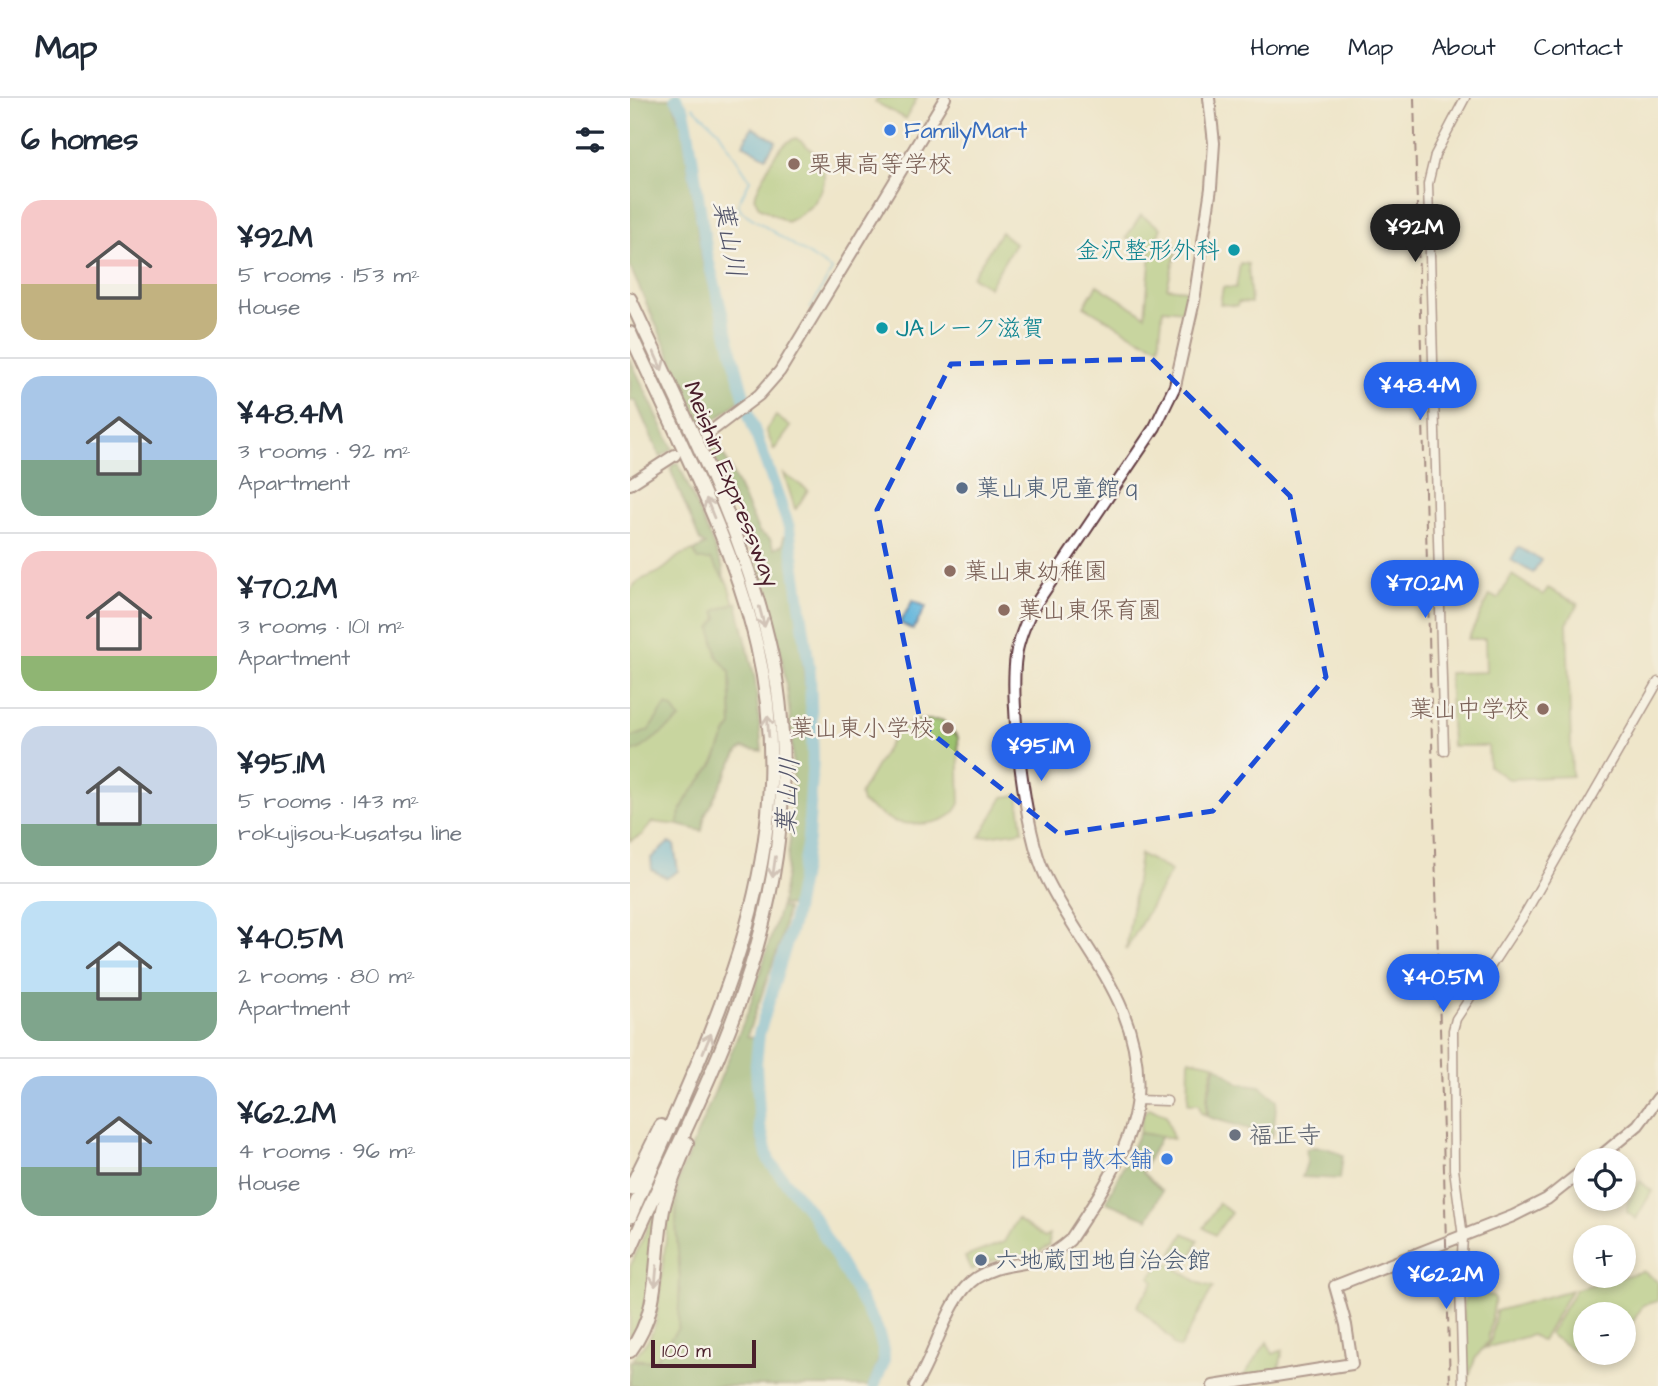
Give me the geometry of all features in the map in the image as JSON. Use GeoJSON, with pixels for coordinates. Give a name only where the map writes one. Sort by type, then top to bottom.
{"type":"FeatureCollection","features":[{"type":"Feature","properties":{"kind":"highway","name":"Meishin Expressway"},"geometry":{"type":"LineString","coordinates":[[630,299],[733,531],[760,608],[777,684],[781,731],[780,829],[765,915],[732,1021],[630,1250]]}},
{"type":"Feature","properties":{"kind":"highway","name":"Meishin Expressway"},"geometry":{"type":"LineString","coordinates":[[630,332],[703,492],[736,577],[757,647],[769,732],[766,827],[752,913],[730,982],[697,1066],[630,1217]]}},
{"type":"Feature","properties":{"kind":"highway"},"geometry":{"type":"LineString","coordinates":[[630,338],[664,407]]}},
{"type":"Feature","properties":{"kind":"highway"},"geometry":{"type":"LineString","coordinates":[[630,1351],[647,1324],[652,1307],[667,1196],[732,1021]]}},
{"type":"Feature","properties":{"kind":"highway"},"geometry":{"type":"LineString","coordinates":[[630,1189],[674,1101],[697,1066]]}},
{"type":"Feature","properties":{"kind":"main road"},"geometry":{"type":"LineString","coordinates":[[706,435],[740,411],[780,371],[945,98]]}},
{"type":"Feature","properties":{"kind":"main road"},"geometry":{"type":"LineString","coordinates":[[915,1386],[966,1285],[989,1271],[1040,1261],[1070,1240],[1123,1147],[1137,1100],[1135,1056],[1124,1014],[1096,957],[1046,876],[1035,848],[1013,684],[1020,636],[1031,611],[1155,427],[1175,386],[1194,301],[1211,188],[1214,143],[1209,98]]}},
{"type":"Feature","properties":{"kind":"main road"},"geometry":{"type":"LineString","coordinates":[[630,484],[675,455]]}},
{"type":"Feature","properties":{"kind":"main road"},"geometry":{"type":"LineString","coordinates":[[1610,1148],[1638,1125],[1658,1098]]}},
{"type":"Feature","properties":{"kind":"main road"},"geometry":{"type":"LineString","coordinates":[[1213,1386],[1352,1364],[1346,1325],[1335,1286],[1463,1237],[1547,1199],[1573,1178]]}},
{"type":"Feature","properties":{"kind":"street"},"geometry":{"type":"LineString","coordinates":[[1444,751],[1428,184],[1435,155],[1465,98]]}},
{"type":"Feature","properties":{"kind":"street"},"geometry":{"type":"LineString","coordinates":[[1463,1386],[1460,1287],[1463,1237],[1454,1169],[1450,1043],[1456,1019],[1523,917],[1658,682]]}},
{"type":"Feature","properties":{"kind":"street"},"geometry":{"type":"LineString","coordinates":[[1137,1100],[1167,1101]]}},
{"type":"Feature","properties":{"kind":"highlighted area"},"geometry":{"type":"Polygon","coordinates":[[[1152,359],[1290,496],[1326,677],[1213,811],[1059,834],[921,725],[877,510],[951,364],[1152,359]]]}},
{"type":"Feature","properties":{"kind":"green space"},"geometry":{"type":"Polygon","coordinates":[[[630,98],[671,98],[682,124],[702,258],[742,399],[703,429],[630,267],[630,98]]]}},
{"type":"Feature","properties":{"kind":"green space"},"geometry":{"type":"Polygon","coordinates":[[[878,98],[917,98],[906,119],[875,102],[878,98]]]}},
{"type":"Feature","properties":{"kind":"green space"},"geometry":{"type":"Polygon","coordinates":[[[796,138],[810,148],[819,160],[824,182],[813,204],[787,222],[759,207],[754,197],[776,154],[796,138]]]}},
{"type":"Feature","properties":{"kind":"green space"},"geometry":{"type":"Polygon","coordinates":[[[1141,215],[1161,228],[1157,239],[1177,248],[1167,288],[1186,290],[1183,311],[1163,309],[1159,346],[1138,338],[1084,306],[1097,285],[1145,315],[1151,253],[1126,238],[1141,215]]]}},
{"type":"Feature","properties":{"kind":"green space"},"geometry":{"type":"Polygon","coordinates":[[[1001,232],[1015,243],[989,287],[972,277],[1001,232]]]}},
{"type":"Feature","properties":{"kind":"green space"},"geometry":{"type":"Polygon","coordinates":[[[1240,263],[1248,264],[1251,303],[1238,302],[1237,306],[1220,304],[1223,287],[1236,288],[1240,263]]]}},
{"type":"Feature","properties":{"kind":"green space"},"geometry":{"type":"Polygon","coordinates":[[[630,359],[673,449],[660,457],[635,400],[630,401],[630,359]]]}},
{"type":"Feature","properties":{"kind":"green space"},"geometry":{"type":"Polygon","coordinates":[[[776,416],[791,427],[774,450],[766,430],[776,416]]]}},
{"type":"Feature","properties":{"kind":"green space"},"geometry":{"type":"Polygon","coordinates":[[[716,437],[759,532],[770,539],[774,548],[783,545],[783,537],[788,536],[803,661],[809,745],[806,829],[798,890],[792,906],[781,905],[790,842],[793,782],[791,724],[783,668],[771,612],[754,556],[707,442],[716,437]]]}},
{"type":"Feature","properties":{"kind":"green space"},"geometry":{"type":"Polygon","coordinates":[[[678,462],[723,568],[724,579],[711,560],[698,560],[694,551],[705,545],[700,541],[671,471],[672,465],[678,462]]]}},
{"type":"Feature","properties":{"kind":"green space"},"geometry":{"type":"Polygon","coordinates":[[[784,474],[808,490],[796,509],[795,509],[784,474]]]}},
{"type":"Feature","properties":{"kind":"green space"},"geometry":{"type":"Polygon","coordinates":[[[694,551],[715,563],[727,582],[734,603],[715,611],[718,618],[717,656],[730,672],[732,726],[712,766],[683,805],[678,825],[652,822],[642,835],[630,841],[630,591],[640,580],[662,570],[679,556],[694,551]]]}},
{"type":"Feature","properties":{"kind":"green space"},"geometry":{"type":"Polygon","coordinates":[[[1512,575],[1543,595],[1548,588],[1578,604],[1567,624],[1572,776],[1508,779],[1489,766],[1488,746],[1452,746],[1449,673],[1486,672],[1485,639],[1468,639],[1490,595],[1498,599],[1512,575]]]}},
{"type":"Feature","properties":{"kind":"green space"},"geometry":{"type":"Polygon","coordinates":[[[737,602],[755,679],[762,751],[743,748],[738,752],[705,815],[702,831],[678,825],[683,805],[712,766],[732,726],[730,672],[717,656],[711,628],[718,618],[715,611],[737,602]]]}},
{"type":"Feature","properties":{"kind":"green space"},"geometry":{"type":"Polygon","coordinates":[[[666,705],[673,708],[680,719],[642,748],[630,753],[630,738],[648,731],[666,705]]]}},
{"type":"Feature","properties":{"kind":"green space"},"geometry":{"type":"Polygon","coordinates":[[[919,720],[942,720],[958,737],[960,803],[956,811],[949,816],[932,823],[896,822],[862,803],[860,794],[898,729],[919,720]]]}},
{"type":"Feature","properties":{"kind":"green space"},"geometry":{"type":"Polygon","coordinates":[[[1018,795],[1023,831],[980,837],[1003,797],[1018,795]]]}},
{"type":"Feature","properties":{"kind":"green space"},"geometry":{"type":"Polygon","coordinates":[[[1140,854],[1171,871],[1126,950],[1140,854]]]}},
{"type":"Feature","properties":{"kind":"green space"},"geometry":{"type":"Polygon","coordinates":[[[780,907],[787,909],[781,940],[747,1036],[756,1038],[756,1129],[769,1166],[813,1223],[868,1314],[880,1345],[877,1366],[868,1386],[630,1386],[630,1361],[655,1361],[678,1328],[678,1180],[749,1009],[780,907]]]}},
{"type":"Feature","properties":{"kind":"green space"},"geometry":{"type":"Polygon","coordinates":[[[1189,1059],[1214,1064],[1207,1095],[1206,1115],[1201,1113],[1199,1104],[1188,1104],[1189,1059]]]}},
{"type":"Feature","properties":{"kind":"green space"},"geometry":{"type":"Polygon","coordinates":[[[1216,1065],[1239,1083],[1260,1086],[1277,1100],[1273,1134],[1268,1139],[1249,1129],[1208,1117],[1208,1097],[1216,1065]]]}},
{"type":"Feature","properties":{"kind":"green space"},"geometry":{"type":"Polygon","coordinates":[[[1149,1108],[1166,1115],[1173,1139],[1139,1133],[1143,1114],[1149,1108]]]}},
{"type":"Feature","properties":{"kind":"green space"},"geometry":{"type":"Polygon","coordinates":[[[1139,1133],[1161,1136],[1142,1172],[1162,1191],[1148,1219],[1106,1202],[1139,1133]]]}},
{"type":"Feature","properties":{"kind":"green space"},"geometry":{"type":"Polygon","coordinates":[[[1327,1148],[1343,1155],[1340,1179],[1302,1177],[1307,1162],[1306,1149],[1327,1148]]]}},
{"type":"Feature","properties":{"kind":"green space"},"geometry":{"type":"Polygon","coordinates":[[[678,1180],[678,1328],[655,1361],[633,1359],[650,1337],[656,1322],[668,1221],[678,1180]]]}},
{"type":"Feature","properties":{"kind":"green space"},"geometry":{"type":"Polygon","coordinates":[[[1640,1181],[1652,1191],[1636,1219],[1627,1212],[1636,1211],[1636,1188],[1640,1181]]]}},
{"type":"Feature","properties":{"kind":"green space"},"geometry":{"type":"Polygon","coordinates":[[[1219,1203],[1231,1213],[1215,1235],[1204,1228],[1219,1203]]]}},
{"type":"Feature","properties":{"kind":"green space"},"geometry":{"type":"Polygon","coordinates":[[[655,1211],[658,1212],[644,1312],[630,1342],[630,1267],[655,1211]]]}},
{"type":"Feature","properties":{"kind":"green space"},"geometry":{"type":"Polygon","coordinates":[[[1017,1219],[1045,1238],[1049,1235],[1050,1245],[1032,1255],[991,1261],[971,1270],[965,1257],[1004,1242],[1017,1219]]]}},
{"type":"Feature","properties":{"kind":"green space"},"geometry":{"type":"Polygon","coordinates":[[[1184,1233],[1198,1240],[1190,1261],[1172,1253],[1184,1233]]]}},
{"type":"Feature","properties":{"kind":"green space"},"geometry":{"type":"Polygon","coordinates":[[[1164,1260],[1199,1283],[1213,1287],[1180,1348],[1173,1345],[1172,1340],[1137,1306],[1154,1282],[1150,1277],[1164,1260]]]}},
{"type":"Feature","properties":{"kind":"green space"},"geometry":{"type":"Polygon","coordinates":[[[1643,1271],[1658,1282],[1658,1301],[1643,1305],[1636,1317],[1636,1302],[1573,1302],[1573,1351],[1549,1334],[1576,1289],[1636,1288],[1636,1273],[1643,1271]]]}},
{"type":"Feature","properties":{"kind":"green space"},"geometry":{"type":"Polygon","coordinates":[[[1571,1290],[1542,1341],[1532,1335],[1485,1348],[1491,1340],[1496,1311],[1571,1290]]]}},
{"type":"Feature","properties":{"kind":"green space"},"geometry":{"type":"Polygon","coordinates":[[[1469,1291],[1493,1296],[1495,1299],[1488,1341],[1475,1359],[1466,1386],[1463,1303],[1469,1291]]]}},
{"type":"Feature","properties":{"kind":"green space"},"geometry":{"type":"Polygon","coordinates":[[[1267,1342],[1273,1354],[1283,1350],[1278,1373],[1243,1377],[1267,1342]]]}},
{"type":"Feature","properties":{"kind":"water"},"geometry":{"type":"Polygon","coordinates":[[[752,127],[776,141],[766,157],[743,144],[752,127]]]}},
{"type":"Feature","properties":{"kind":"water"},"geometry":{"type":"Polygon","coordinates":[[[1518,547],[1541,560],[1533,573],[1511,560],[1518,547]]]}},
{"type":"Feature","properties":{"kind":"water"},"geometry":{"type":"Polygon","coordinates":[[[913,600],[926,607],[913,630],[900,623],[913,600]]]}},
{"type":"Feature","properties":{"kind":"water"},"geometry":{"type":"Polygon","coordinates":[[[668,843],[674,844],[678,871],[667,878],[652,870],[651,858],[668,843]]]}},
{"type":"Feature","properties":{"kind":"waterway","name":"葉山川"},"geometry":{"type":"LineString","coordinates":[[676,98],[684,110],[708,259],[749,415],[789,527],[810,673],[813,758],[808,840],[793,922],[759,1034],[756,1065],[760,1126],[769,1161],[812,1214],[877,1328],[884,1351],[884,1362],[874,1386]]}},
{"type":"Feature","properties":{"kind":"waterway","name":"葉山川"},"geometry":{"type":"LineString","coordinates":[[677,100],[684,110]]}},
{"type":"Feature","properties":{"kind":"waterway"},"geometry":{"type":"LineString","coordinates":[[693,107],[718,130],[750,180],[738,204],[741,211],[832,270],[810,309]]}},
{"type":"Feature","properties":{"kind":"railway"},"geometry":{"type":"LineString","coordinates":[[1414,98],[1450,1386]]}},
{"type":"Feature","properties":{"kind":"place","name":"FamilyMart"},"geometry":{"type":"Point","coordinates":[890,130]}},
{"type":"Feature","properties":{"kind":"place","name":"栗東高等学校"},"geometry":{"type":"Point","coordinates":[794,164]}},
{"type":"Feature","properties":{"kind":"place","name":"金沢整形外科"},"geometry":{"type":"Point","coordinates":[1234,250]}},
{"type":"Feature","properties":{"kind":"place","name":"JAレーク滋賀"},"geometry":{"type":"Point","coordinates":[882,328]}},
{"type":"Feature","properties":{"kind":"place","name":"葉山東児童館ｑ"},"geometry":{"type":"Point","coordinates":[962,488]}},
{"type":"Feature","properties":{"kind":"place","name":"葉山東幼稚園"},"geometry":{"type":"Point","coordinates":[950,571]}},
{"type":"Feature","properties":{"kind":"place","name":"葉山東保育園"},"geometry":{"type":"Point","coordinates":[1004,610]}},
{"type":"Feature","properties":{"kind":"place","name":"葉山中学校"},"geometry":{"type":"Point","coordinates":[1543,709]}},
{"type":"Feature","properties":{"kind":"place","name":"葉山東小学校"},"geometry":{"type":"Point","coordinates":[948,728]}},
{"type":"Feature","properties":{"kind":"place","name":"福正寺"},"geometry":{"type":"Point","coordinates":[1235,1135]}},
{"type":"Feature","properties":{"kind":"place","name":"旧和中散本舗"},"geometry":{"type":"Point","coordinates":[1167,1159]}},
{"type":"Feature","properties":{"kind":"place","name":"六地蔵団地自治会館"},"geometry":{"type":"Point","coordinates":[981,1260]}}]}
